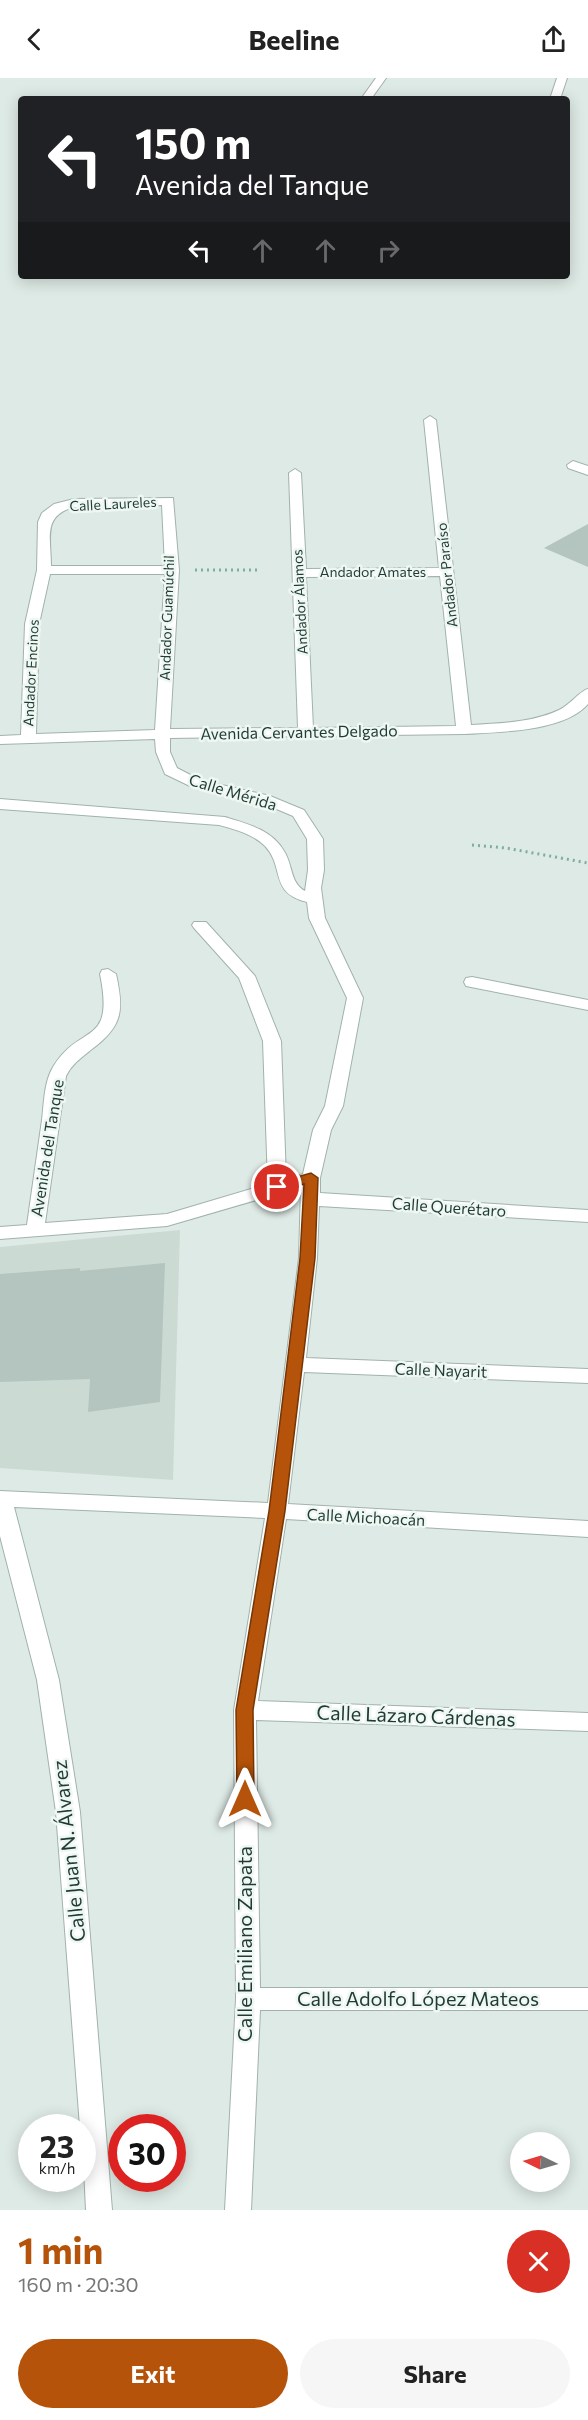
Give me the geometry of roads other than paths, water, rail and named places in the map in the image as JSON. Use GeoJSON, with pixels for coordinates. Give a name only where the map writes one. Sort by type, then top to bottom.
{"type":"FeatureCollection","features":[{"type":"Feature","properties":{"kind":"street"},"geometry":{"type":"LineString","coordinates":[[368,96],[381,78]]}},
{"type":"Feature","properties":{"kind":"street"},"geometry":{"type":"LineString","coordinates":[[556,96],[562,78]]}},
{"type":"Feature","properties":{"kind":"street","name":"Andador Paraíso"},"geometry":{"type":"LineString","coordinates":[[430,420],[464,730]]}},
{"type":"Feature","properties":{"kind":"street"},"geometry":{"type":"LineString","coordinates":[[573,465],[588,471]]}},
{"type":"Feature","properties":{"kind":"street","name":"Andador Álamos"},"geometry":{"type":"LineString","coordinates":[[295,473],[306,732]]}},
{"type":"Feature","properties":{"kind":"street","name":"Calle Laureles"},"geometry":{"type":"LineString","coordinates":[[59,507],[74,503],[168,501]]}},
{"type":"Feature","properties":{"kind":"street","name":"Andador Guamúchil"},"geometry":{"type":"LineString","coordinates":[[162,734],[172,570],[168,501]]}},
{"type":"Feature","properties":{"kind":"street","name":"Andador Encinos"},"geometry":{"type":"LineString","coordinates":[[28,739],[32,624],[44,570],[45,522],[50,513],[59,507]]}},
{"type":"Feature","properties":{"kind":"street"},"geometry":{"type":"LineString","coordinates":[[44,570],[172,570]]}},
{"type":"Feature","properties":{"kind":"street","name":"Andador Amates"},"geometry":{"type":"LineString","coordinates":[[299,573],[447,572]]}},
{"type":"Feature","properties":{"kind":"street","name":"Avenida Cervantes Delgado"},"geometry":{"type":"LineString","coordinates":[[0,740],[162,734],[464,730],[548,719],[583,708],[588,693]]}},
{"type":"Feature","properties":{"kind":"street","name":"Calle Mérida"},"geometry":{"type":"LineString","coordinates":[[162,734],[163,752],[170,771],[195,783],[265,799],[299,813],[315,839],[314,898]]}},
{"type":"Feature","properties":{"kind":"street"},"geometry":{"type":"LineString","coordinates":[[0,804],[220,820],[254,831],[273,846],[292,892],[299,897],[314,898],[318,918],[355,998],[334,1106],[322,1130],[311,1188]]}},
{"type":"Feature","properties":{"kind":"street"},"geometry":{"type":"LineString","coordinates":[[200,925],[247,976],[272,1041],[277,1187]]}},
{"type":"Feature","properties":{"kind":"street","name":"Avenida del Tanque"},"geometry":{"type":"LineString","coordinates":[[108,974],[114,1007],[109,1026],[61,1065],[57,1076],[35,1231],[166,1220],[277,1187],[311,1188]]}},
{"type":"Feature","properties":{"kind":"street"},"geometry":{"type":"LineString","coordinates":[[472,982],[588,1005]]}},
{"type":"Feature","properties":{"kind":"street","name":"Calle Querétaro"},"geometry":{"type":"LineString","coordinates":[[311,1188],[588,1216]]}},
{"type":"Feature","properties":{"kind":"street","name":"Calle Emiliano Zapata"},"geometry":{"type":"LineString","coordinates":[[238,2210],[248,2000],[244,1710],[277,1511],[308,1258],[311,1188]]}},
{"type":"Feature","properties":{"kind":"street"},"geometry":{"type":"LineString","coordinates":[[0,1233],[35,1231]]}},
{"type":"Feature","properties":{"kind":"street","name":"Calle Nayarit"},"geometry":{"type":"LineString","coordinates":[[295,1365],[588,1376]]}},
{"type":"Feature","properties":{"kind":"street","name":"Calle Michoacán"},"geometry":{"type":"LineString","coordinates":[[1,1499],[277,1511],[588,1529]]}},
{"type":"Feature","properties":{"kind":"street","name":"Calle Juan N. Álvarez"},"geometry":{"type":"LineString","coordinates":[[1,1499],[48,1680],[68,1812],[99,2210]]}},
{"type":"Feature","properties":{"kind":"street","name":"Calle Lázaro Cárdenas"},"geometry":{"type":"LineString","coordinates":[[244,1710],[588,1722]]}},
{"type":"Feature","properties":{"kind":"street","name":"Calle Adolfo López Mateos"},"geometry":{"type":"LineString","coordinates":[[248,2000],[588,1999]]}}]}
